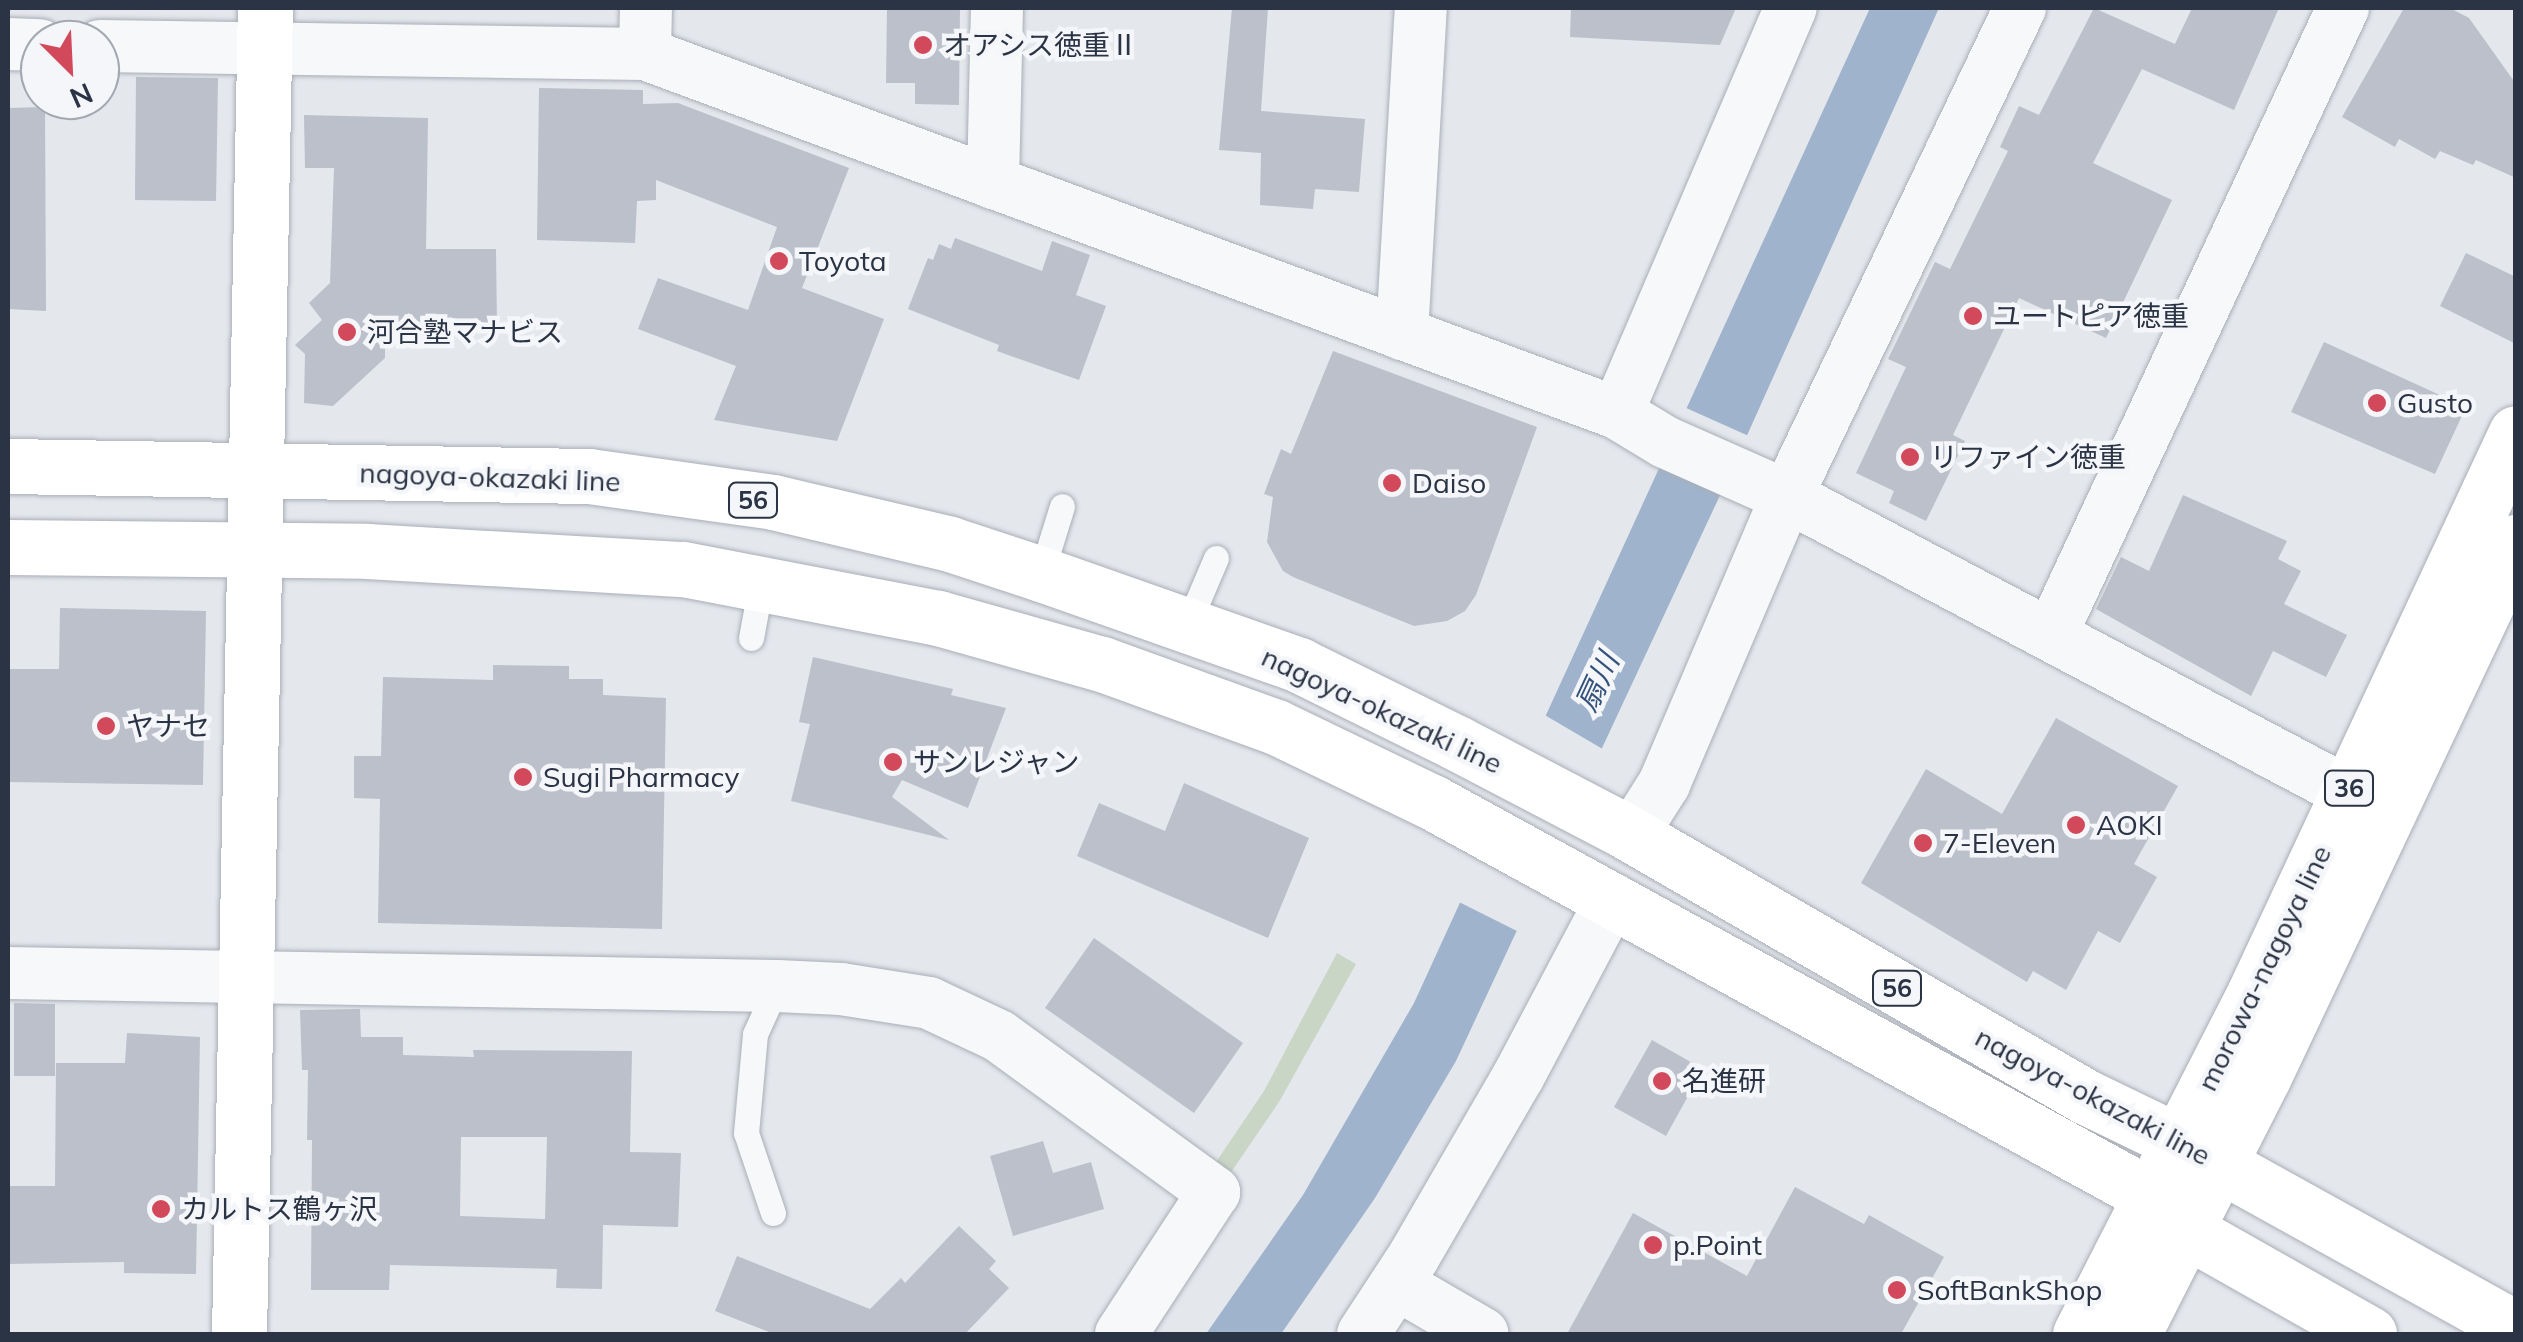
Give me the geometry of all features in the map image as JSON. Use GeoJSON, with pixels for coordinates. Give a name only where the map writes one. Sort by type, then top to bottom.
{"type":"FeatureCollection","features":[{"type":"Feature","properties":{"kind":"main road"},"geometry":{"type":"LineString","coordinates":[[239,1334],[248,976],[263,804],[251,637],[257,548],[264,28]]}},
{"type":"Feature","properties":{"kind":"main road","name":"morowa-nagoya line"},"geometry":{"type":"LineString","coordinates":[[2200,1154],[2348,792],[2516,434]]}},
{"type":"Feature","properties":{"kind":"main road","name":"nagoya-okazaki line"},"geometry":{"type":"LineString","coordinates":[[8,466],[589,476],[773,502],[950,544],[1041,574],[1298,665],[1457,743],[1625,832],[2086,1097],[2200,1154],[2516,1329]]}},
{"type":"Feature","properties":{"kind":"main road","name":"morowa-nagoya line"},"geometry":{"type":"LineString","coordinates":[[2133,1334],[2171,1214],[2200,1154],[2516,542]]}},
{"type":"Feature","properties":{"kind":"main road","name":"nagoya-okazaki line"},"geometry":{"type":"LineString","coordinates":[[8,547],[257,548],[683,569],[938,618],[1102,664],[1276,727],[1432,802],[2171,1214],[2369,1334]]}},
{"type":"Feature","properties":{"kind":"main road","name":"morowa-nagoya line"},"geometry":{"type":"LineString","coordinates":[[2080,1334],[2171,1214]]}},
{"type":"Feature","properties":{"kind":"street"},"geometry":{"type":"LineString","coordinates":[[994,183],[997,8]]}},
{"type":"Feature","properties":{"kind":"street"},"geometry":{"type":"LineString","coordinates":[[1402,334],[1421,8]]}},
{"type":"Feature","properties":{"kind":"street"},"geometry":{"type":"LineString","coordinates":[[1617,413],[1791,8]]}},
{"type":"Feature","properties":{"kind":"street"},"geometry":{"type":"LineString","coordinates":[[1625,832],[1664,784],[1766,485],[2020,8]]}},
{"type":"Feature","properties":{"kind":"street"},"geometry":{"type":"LineString","coordinates":[[2051,635],[2343,8]]}},
{"type":"Feature","properties":{"kind":"street"},"geometry":{"type":"LineString","coordinates":[[120,44],[264,28],[645,31],[1153,253],[1402,334],[1617,413],[1666,442],[1766,485],[2348,792]]}},
{"type":"Feature","properties":{"kind":"street"},"geometry":{"type":"LineString","coordinates":[[1362,1334],[1397,1284],[1518,1075],[1603,894]]}},
{"type":"Feature","properties":{"kind":"street"},"geometry":{"type":"LineString","coordinates":[[8,973],[248,976],[331,971],[841,989],[929,1003],[1000,1036],[1214,1192],[1121,1334]]}},
{"type":"Feature","properties":{"kind":"street"},"geometry":{"type":"LineString","coordinates":[[1397,1284],[1483,1334]]}},
{"type":"Feature","properties":{"kind":"lane"},"geometry":{"type":"LineString","coordinates":[[1041,574],[1062,506]]}},
{"type":"Feature","properties":{"kind":"lane"},"geometry":{"type":"LineString","coordinates":[[1188,626],[1216,558]]}},
{"type":"Feature","properties":{"kind":"lane"},"geometry":{"type":"LineString","coordinates":[[750,638],[761,584]]}},
{"type":"Feature","properties":{"kind":"lane"},"geometry":{"type":"LineString","coordinates":[[773,1213],[746,1134],[755,1034],[778,986]]}},
{"type":"Feature","properties":{"kind":"green space"},"geometry":{"type":"Polygon","coordinates":[[[1337,953],[1356,964],[1279,1102],[1227,1178],[1212,1168],[1264,1091],[1337,953]]]}},
{"type":"Feature","properties":{"kind":"water","name":"扇川"},"geometry":{"type":"Polygon","coordinates":[[[1870,8],[1939,8],[1722,491],[1456,1061],[1375,1198],[1281,1334],[1206,1334],[1303,1195],[1414,1003],[1870,8]]]}},
{"type":"Feature","properties":{"kind":"pier"},"geometry":{"type":"Polygon","coordinates":[[[1684,407],[1751,437],[1727,493],[1664,452],[1684,407]]]}},
{"type":"Feature","properties":{"kind":"pier"},"geometry":{"type":"Polygon","coordinates":[[[1543,714],[1606,751],[1523,934],[1455,900],[1543,714]]]}},
{"type":"Feature","properties":{"kind":"building","name":"オアシス徳重Ⅱ"},"geometry":{"type":"Polygon","coordinates":[[[887,8],[960,8],[959,105],[915,104],[915,83],[886,83],[887,8]]]}},
{"type":"Feature","properties":{"kind":"building"},"geometry":{"type":"Polygon","coordinates":[[[1232,8],[1268,8],[1261,111],[1365,119],[1359,192],[1315,189],[1313,209],[1260,205],[1261,153],[1219,150],[1232,8]]]}},
{"type":"Feature","properties":{"kind":"building"},"geometry":{"type":"Polygon","coordinates":[[[1571,8],[1736,8],[1720,45],[1570,37],[1571,8]]]}},
{"type":"Feature","properties":{"kind":"building"},"geometry":{"type":"Polygon","coordinates":[[[2094,8],[2175,44],[2192,8],[2279,8],[2234,110],[2142,69],[2093,163],[2172,200],[2106,338],[2019,298],[1953,435],[1965,441],[1926,521],[1889,503],[1894,491],[1856,473],[1906,367],[1888,359],[1935,262],[1950,269],[2008,151],[2000,147],[2019,106],[2039,115],[2094,8]]]}},
{"type":"Feature","properties":{"kind":"building"},"geometry":{"type":"Polygon","coordinates":[[[2404,8],[2450,8],[2469,18],[2516,84],[2516,178],[2476,160],[2473,165],[2440,151],[2435,159],[2399,139],[2395,147],[2342,117],[2404,8]]]}},
{"type":"Feature","properties":{"kind":"building"},"geometry":{"type":"Polygon","coordinates":[[[136,77],[218,78],[216,201],[135,200],[136,77]]]}},
{"type":"Feature","properties":{"kind":"building","name":"Toyota"},"geometry":{"type":"Polygon","coordinates":[[[539,88],[643,90],[643,104],[678,103],[849,168],[802,288],[884,319],[837,441],[714,420],[736,366],[638,329],[658,278],[748,310],[777,227],[656,180],[656,200],[637,201],[635,243],[537,240],[539,88]]]}},
{"type":"Feature","properties":{"kind":"building"},"geometry":{"type":"Polygon","coordinates":[[[8,108],[20,108],[20,120],[45,120],[46,311],[8,309],[8,108]]]}},
{"type":"Feature","properties":{"kind":"building"},"geometry":{"type":"Polygon","coordinates":[[[304,115],[428,118],[426,249],[496,249],[497,327],[385,333],[385,358],[333,406],[304,403],[305,354],[295,345],[322,320],[309,303],[330,283],[334,168],[305,168],[304,115]]]}},
{"type":"Feature","properties":{"kind":"building"},"geometry":{"type":"Polygon","coordinates":[[[955,238],[1042,271],[1052,241],[1090,255],[1076,295],[1106,306],[1079,380],[997,351],[999,345],[908,309],[928,258],[933,260],[939,244],[951,249],[955,238]]]}},
{"type":"Feature","properties":{"kind":"building"},"geometry":{"type":"Polygon","coordinates":[[[2466,253],[2516,277],[2516,344],[2440,306],[2466,253]]]}},
{"type":"Feature","properties":{"kind":"building"},"geometry":{"type":"Polygon","coordinates":[[[2324,342],[2466,407],[2435,474],[2291,412],[2324,342]]]}},
{"type":"Feature","properties":{"kind":"building","name":"Daiso"},"geometry":{"type":"Polygon","coordinates":[[[1333,351],[1537,427],[1476,595],[1465,611],[1447,621],[1414,626],[1293,577],[1283,571],[1267,542],[1273,497],[1264,494],[1281,449],[1291,454],[1333,351]]]}},
{"type":"Feature","properties":{"kind":"building"},"geometry":{"type":"Polygon","coordinates":[[[2183,495],[2287,541],[2278,559],[2301,571],[2284,604],[2347,635],[2326,677],[2273,651],[2251,696],[2096,609],[2121,557],[2149,571],[2183,495]]]}},
{"type":"Feature","properties":{"kind":"building","name":"ヤナセ"},"geometry":{"type":"Polygon","coordinates":[[[60,608],[206,611],[203,785],[8,782],[8,669],[59,669],[60,608]]]}},
{"type":"Feature","properties":{"kind":"building","name":"サンレジャン"},"geometry":{"type":"Polygon","coordinates":[[[813,657],[953,689],[951,695],[1006,708],[968,808],[902,780],[892,797],[949,840],[791,801],[810,724],[799,722],[813,657]]]}},
{"type":"Feature","properties":{"kind":"building","name":"Sugi Pharmacy"},"geometry":{"type":"Polygon","coordinates":[[[493,665],[569,666],[569,679],[603,679],[603,695],[666,698],[662,929],[378,923],[380,799],[354,798],[354,756],[381,756],[383,677],[493,680],[493,665]]]}},
{"type":"Feature","properties":{"kind":"building","name":"AOKI"},"geometry":{"type":"Polygon","coordinates":[[[2056,718],[2178,786],[2134,864],[2157,877],[2120,943],[2098,931],[2066,990],[2033,971],[2027,982],[1861,883],[1926,769],[2002,814],[2056,718]]]}},
{"type":"Feature","properties":{"kind":"building"},"geometry":{"type":"Polygon","coordinates":[[[1184,783],[1309,838],[1268,938],[1077,856],[1099,803],[1165,831],[1184,783]]]}},
{"type":"Feature","properties":{"kind":"building"},"geometry":{"type":"Polygon","coordinates":[[[1094,938],[1243,1043],[1194,1113],[1045,1008],[1094,938]]]}},
{"type":"Feature","properties":{"kind":"building"},"geometry":{"type":"Polygon","coordinates":[[[14,1003],[55,1004],[55,1076],[14,1076],[14,1003]]]}},
{"type":"Feature","properties":{"kind":"building"},"geometry":{"type":"Polygon","coordinates":[[[360,1009],[361,1037],[403,1037],[403,1055],[474,1057],[473,1050],[632,1051],[630,1152],[681,1153],[678,1227],[603,1225],[602,1289],[556,1288],[557,1269],[390,1265],[389,1290],[311,1290],[312,1140],[307,1140],[308,1070],[302,1070],[300,1010],[360,1009]],[[461,1137],[460,1216],[545,1219],[547,1137],[461,1137]]]}},
{"type":"Feature","properties":{"kind":"building"},"geometry":{"type":"Polygon","coordinates":[[[127,1033],[200,1037],[196,1274],[124,1273],[124,1262],[8,1264],[8,1186],[55,1186],[56,1063],[125,1063],[127,1033]]]}},
{"type":"Feature","properties":{"kind":"building","name":"名進研"},"geometry":{"type":"Polygon","coordinates":[[[1652,1040],[1703,1069],[1666,1136],[1614,1107],[1652,1040]]]}},
{"type":"Feature","properties":{"kind":"building"},"geometry":{"type":"Polygon","coordinates":[[[1043,1141],[1053,1173],[1091,1162],[1104,1209],[1013,1236],[990,1156],[1043,1141]]]}},
{"type":"Feature","properties":{"kind":"building","name":"p.Point"},"geometry":{"type":"Polygon","coordinates":[[[1795,1187],[1864,1224],[1869,1215],[1944,1257],[1901,1334],[1567,1334],[1633,1213],[1747,1276],[1795,1187]]]}},
{"type":"Feature","properties":{"kind":"building"},"geometry":{"type":"Polygon","coordinates":[[[959,1226],[996,1261],[989,1269],[1009,1288],[965,1334],[774,1334],[715,1311],[737,1256],[870,1309],[901,1278],[905,1283],[959,1226]]]}},
{"type":"Feature","properties":{"kind":"place","name":"オアシス徳重Ⅱ"},"geometry":{"type":"Point","coordinates":[923,45]}},
{"type":"Feature","properties":{"kind":"place","name":"Toyota"},"geometry":{"type":"Point","coordinates":[779,261]}},
{"type":"Feature","properties":{"kind":"place","name":"ユートピア徳重"},"geometry":{"type":"Point","coordinates":[1973,316]}},
{"type":"Feature","properties":{"kind":"place","name":"河合塾マナビス"},"geometry":{"type":"Point","coordinates":[347,332]}},
{"type":"Feature","properties":{"kind":"place","name":"Gusto"},"geometry":{"type":"Point","coordinates":[2377,403]}},
{"type":"Feature","properties":{"kind":"place","name":"リファイン徳重"},"geometry":{"type":"Point","coordinates":[1910,457]}},
{"type":"Feature","properties":{"kind":"place","name":"Daiso"},"geometry":{"type":"Point","coordinates":[1392,483]}},
{"type":"Feature","properties":{"kind":"place","name":"ヤナセ"},"geometry":{"type":"Point","coordinates":[106,726]}},
{"type":"Feature","properties":{"kind":"place","name":"サンレジャン"},"geometry":{"type":"Point","coordinates":[893,762]}},
{"type":"Feature","properties":{"kind":"place","name":"Sugi Pharmacy"},"geometry":{"type":"Point","coordinates":[523,777]}},
{"type":"Feature","properties":{"kind":"place","name":"AOKI"},"geometry":{"type":"Point","coordinates":[2076,825]}},
{"type":"Feature","properties":{"kind":"place","name":"7-Eleven"},"geometry":{"type":"Point","coordinates":[1923,843]}},
{"type":"Feature","properties":{"kind":"place","name":"名進研"},"geometry":{"type":"Point","coordinates":[1662,1081]}},
{"type":"Feature","properties":{"kind":"place","name":"カルトス鶴ヶ沢"},"geometry":{"type":"Point","coordinates":[161,1209]}},
{"type":"Feature","properties":{"kind":"place","name":"p.Point"},"geometry":{"type":"Point","coordinates":[1653,1245]}},
{"type":"Feature","properties":{"kind":"place","name":"SoftBankShop"},"geometry":{"type":"Point","coordinates":[1897,1290]}}]}
